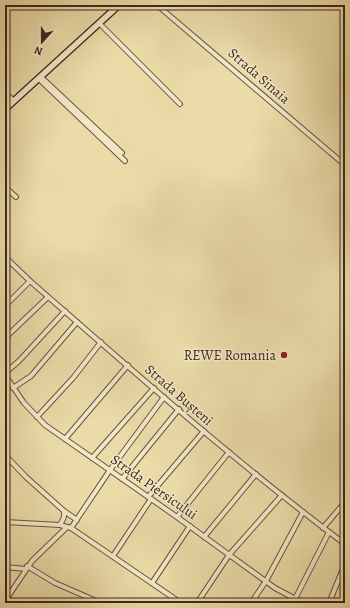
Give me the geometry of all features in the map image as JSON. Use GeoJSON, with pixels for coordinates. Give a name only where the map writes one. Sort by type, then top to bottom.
{"type":"FeatureCollection","features":[{"type":"Feature","properties":{"kind":"main road"},"geometry":{"type":"LineString","coordinates":[[5,109],[119,5]]}},
{"type":"Feature","properties":{"kind":"street","name":"Strada Sinaia"},"geometry":{"type":"LineString","coordinates":[[157,5],[345,165]]}},
{"type":"Feature","properties":{"kind":"street"},"geometry":{"type":"LineString","coordinates":[[99,23],[180,104]]}},
{"type":"Feature","properties":{"kind":"street"},"geometry":{"type":"LineString","coordinates":[[40,78],[122,153]]}},
{"type":"Feature","properties":{"kind":"street"},"geometry":{"type":"LineString","coordinates":[[40,78],[125,161]]}},
{"type":"Feature","properties":{"kind":"street"},"geometry":{"type":"LineString","coordinates":[[5,93],[14,101]]}},
{"type":"Feature","properties":{"kind":"street"},"geometry":{"type":"LineString","coordinates":[[5,187],[16,197]]}},
{"type":"Feature","properties":{"kind":"street","name":"Strada Bușteni"},"geometry":{"type":"LineString","coordinates":[[5,257],[48,297],[204,431],[282,496],[345,544]]}},
{"type":"Feature","properties":{"kind":"street"},"geometry":{"type":"LineString","coordinates":[[5,306],[30,281]]}},
{"type":"Feature","properties":{"kind":"street"},"geometry":{"type":"LineString","coordinates":[[5,338],[48,297]]}},
{"type":"Feature","properties":{"kind":"street"},"geometry":{"type":"LineString","coordinates":[[5,298],[9,302]]}},
{"type":"Feature","properties":{"kind":"street"},"geometry":{"type":"LineString","coordinates":[[5,374],[20,362],[65,311]]}},
{"type":"Feature","properties":{"kind":"street"},"geometry":{"type":"LineString","coordinates":[[13,388],[31,376],[77,322]]}},
{"type":"Feature","properties":{"kind":"street"},"geometry":{"type":"LineString","coordinates":[[37,417],[73,378],[101,342]]}},
{"type":"Feature","properties":{"kind":"street"},"geometry":{"type":"LineString","coordinates":[[65,439],[128,365]]}},
{"type":"Feature","properties":{"kind":"street","name":"Strada Piersicului"},"geometry":{"type":"LineString","coordinates":[[5,374],[13,388],[45,425],[190,526],[275,588],[303,603]]}},
{"type":"Feature","properties":{"kind":"street"},"geometry":{"type":"LineString","coordinates":[[92,458],[154,388]]}},
{"type":"Feature","properties":{"kind":"street"},"geometry":{"type":"LineString","coordinates":[[5,601],[27,568],[77,520],[110,470],[164,397]]}},
{"type":"Feature","properties":{"kind":"street"},"geometry":{"type":"LineString","coordinates":[[122,479],[179,409]]}},
{"type":"Feature","properties":{"kind":"street"},"geometry":{"type":"LineString","coordinates":[[113,556],[150,498],[204,431]]}},
{"type":"Feature","properties":{"kind":"street"},"geometry":{"type":"LineString","coordinates":[[177,517],[229,452]]}},
{"type":"Feature","properties":{"kind":"street"},"geometry":{"type":"LineString","coordinates":[[5,455],[26,477],[64,512],[77,520]]}},
{"type":"Feature","properties":{"kind":"street"},"geometry":{"type":"LineString","coordinates":[[204,537],[256,474]]}},
{"type":"Feature","properties":{"kind":"street"},"geometry":{"type":"LineString","coordinates":[[197,603],[229,555],[282,496]]}},
{"type":"Feature","properties":{"kind":"street"},"geometry":{"type":"LineString","coordinates":[[323,528],[345,502]]}},
{"type":"Feature","properties":{"kind":"street"},"geometry":{"type":"LineString","coordinates":[[60,526],[64,517],[64,512]]}},
{"type":"Feature","properties":{"kind":"street"},"geometry":{"type":"LineString","coordinates":[[251,603],[266,581],[303,512]]}},
{"type":"Feature","properties":{"kind":"street"},"geometry":{"type":"LineString","coordinates":[[5,522],[69,527],[181,603]]}},
{"type":"Feature","properties":{"kind":"street"},"geometry":{"type":"LineString","coordinates":[[152,583],[190,526]]}},
{"type":"Feature","properties":{"kind":"street"},"geometry":{"type":"LineString","coordinates":[[296,600],[328,532]]}},
{"type":"Feature","properties":{"kind":"street"},"geometry":{"type":"LineString","coordinates":[[329,603],[345,564]]}},
{"type":"Feature","properties":{"kind":"street"},"geometry":{"type":"LineString","coordinates":[[5,567],[27,568],[55,583],[101,603]]}},
{"type":"Feature","properties":{"kind":"place","name":"REWE Romania"},"geometry":{"type":"Point","coordinates":[284,355]}}]}
